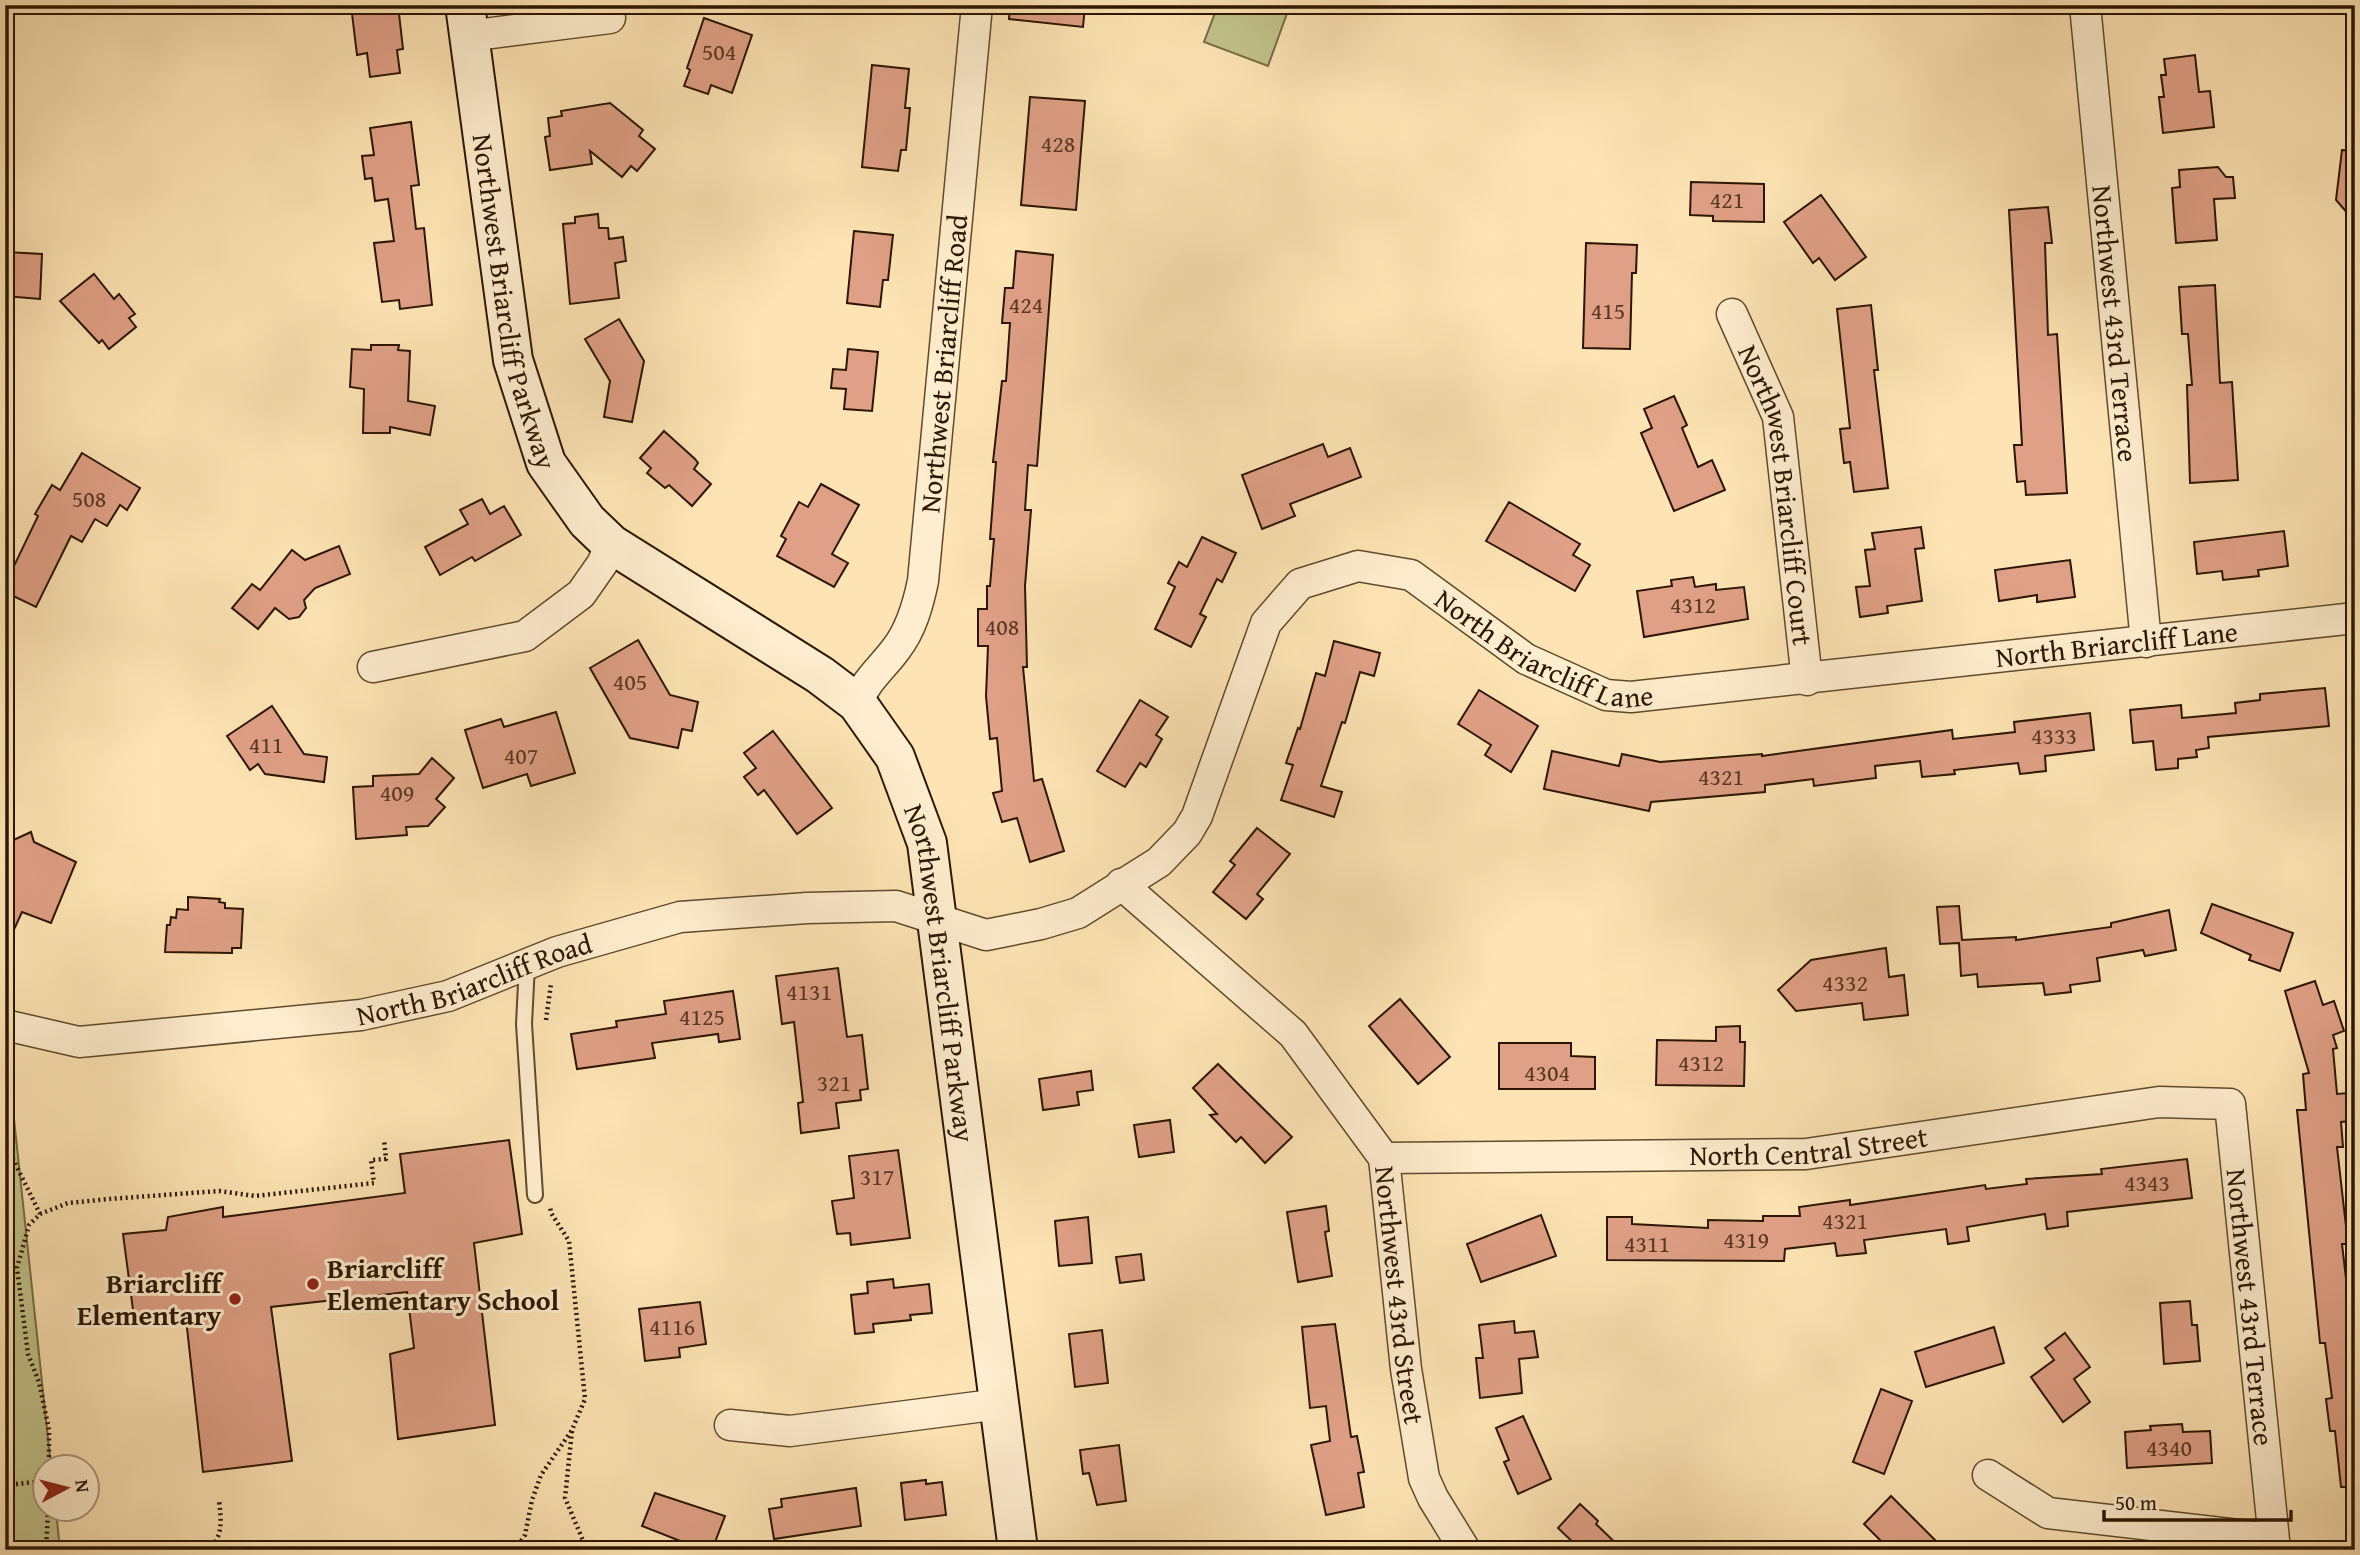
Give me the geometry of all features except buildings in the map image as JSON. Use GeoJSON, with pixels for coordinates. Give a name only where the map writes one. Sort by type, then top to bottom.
{"type":"FeatureCollection","features":[{"type":"Feature","properties":{"kind":"main road","name":"Northwest Briarcliff Parkway"},"geometry":{"type":"LineString","coordinates":[[466,20],[513,360],[546,463],[587,521],[611,544],[820,675],[857,703],[895,757],[922,831],[939,920],[1018,1550]]}},
{"type":"Feature","properties":{"kind":"street","name":"Northwest Briarcliff Road"},"geometry":{"type":"LineString","coordinates":[[857,703],[864,685],[877,674],[907,631],[923,582],[977,5]]}},
{"type":"Feature","properties":{"kind":"street","name":"Northwest 43rd Terrace"},"geometry":{"type":"LineString","coordinates":[[2085,5],[2146,642]]}},
{"type":"Feature","properties":{"kind":"street","name":"Northwest Briarcliff Parkway"},"geometry":{"type":"LineString","coordinates":[[466,20],[610,18]]}},
{"type":"Feature","properties":{"kind":"street","name":"Northwest Briarcliff Court"},"geometry":{"type":"LineString","coordinates":[[1732,314],[1778,417],[1807,680]]}},
{"type":"Feature","properties":{"kind":"street"},"geometry":{"type":"LineString","coordinates":[[373,667],[525,636],[581,594],[611,544]]}},
{"type":"Feature","properties":{"kind":"street","name":"North Briarcliff Lane"},"geometry":{"type":"LineString","coordinates":[[939,920],[986,935],[1078,913],[1159,862],[1187,833],[1197,817],[1266,623],[1300,584],[1358,566],[1411,575],[1526,659],[1606,695],[1648,697],[2355,618]]}},
{"type":"Feature","properties":{"kind":"street","name":"Northwest 43rd Street"},"geometry":{"type":"LineString","coordinates":[[1121,884],[1293,1034],[1384,1158],[1406,1369],[1424,1478],[1465,1550]]}},
{"type":"Feature","properties":{"kind":"street","name":"North Briarcliff Road"},"geometry":{"type":"LineString","coordinates":[[5,1025],[79,1042],[361,1015],[405,1008],[540,970],[556,952],[680,917],[807,908],[896,906],[939,920]]}},
{"type":"Feature","properties":{"kind":"street","name":"North Central Street"},"geometry":{"type":"LineString","coordinates":[[1384,1158],[1806,1154],[2159,1102],[2230,1104]]}},
{"type":"Feature","properties":{"kind":"street","name":"Northwest 43rd Terrace"},"geometry":{"type":"LineString","coordinates":[[2230,1104],[2274,1544]]}},
{"type":"Feature","properties":{"kind":"street"},"geometry":{"type":"LineString","coordinates":[[730,1425],[790,1431],[1000,1404]]}},
{"type":"Feature","properties":{"kind":"street"},"geometry":{"type":"LineString","coordinates":[[1988,1475],[2048,1513],[2274,1544]]}},
{"type":"Feature","properties":{"kind":"lane"},"geometry":{"type":"LineString","coordinates":[[534,1195],[524,1024],[540,970]]}},
{"type":"Feature","properties":{"kind":"path"},"geometry":{"type":"LineString","coordinates":[[540,970],[545,1024]]}},
{"type":"Feature","properties":{"kind":"path"},"geometry":{"type":"LineString","coordinates":[[5,1132],[11,1155],[40,1214]]}},
{"type":"Feature","properties":{"kind":"path"},"geometry":{"type":"LineString","coordinates":[[49,1454],[49,1430],[39,1382],[28,1354],[17,1268],[29,1226],[40,1214],[68,1203],[109,1199],[219,1191],[255,1196],[374,1183],[371,1160],[386,1159],[384,1139]]}},
{"type":"Feature","properties":{"kind":"path"},"geometry":{"type":"LineString","coordinates":[[515,1550],[525,1535],[532,1500],[541,1475],[572,1430],[585,1399],[569,1241],[551,1213],[549,1200]]}},
{"type":"Feature","properties":{"kind":"path"},"geometry":{"type":"LineString","coordinates":[[572,1430],[571,1463],[565,1498],[587,1550]]}},
{"type":"Feature","properties":{"kind":"path"},"geometry":{"type":"LineString","coordinates":[[5,1485],[32,1482]]}},
{"type":"Feature","properties":{"kind":"path"},"geometry":{"type":"LineString","coordinates":[[208,1550],[217,1542],[222,1527],[219,1500]]}},
{"type":"Feature","properties":{"kind":"path"},"geometry":{"type":"LineString","coordinates":[[46,1550],[47,1524]]}},
{"type":"Feature","properties":{"kind":"green space"},"geometry":{"type":"Polygon","coordinates":[[[1218,5],[1290,5],[1268,66],[1204,42],[1218,5]]]}},
{"type":"Feature","properties":{"kind":"green space"},"geometry":{"type":"Polygon","coordinates":[[[12,1100],[50,1454],[32,1454],[32,1524],[57,1524],[60,1550],[5,1550],[5,1101],[12,1100]]]}},
{"type":"Feature","properties":{"kind":"place","name":"Briarcliff Elementary School"},"geometry":{"type":"Point","coordinates":[313,1284]}},
{"type":"Feature","properties":{"kind":"place","name":"Briarcliff Elementary"},"geometry":{"type":"Point","coordinates":[235,1299]}}]}
